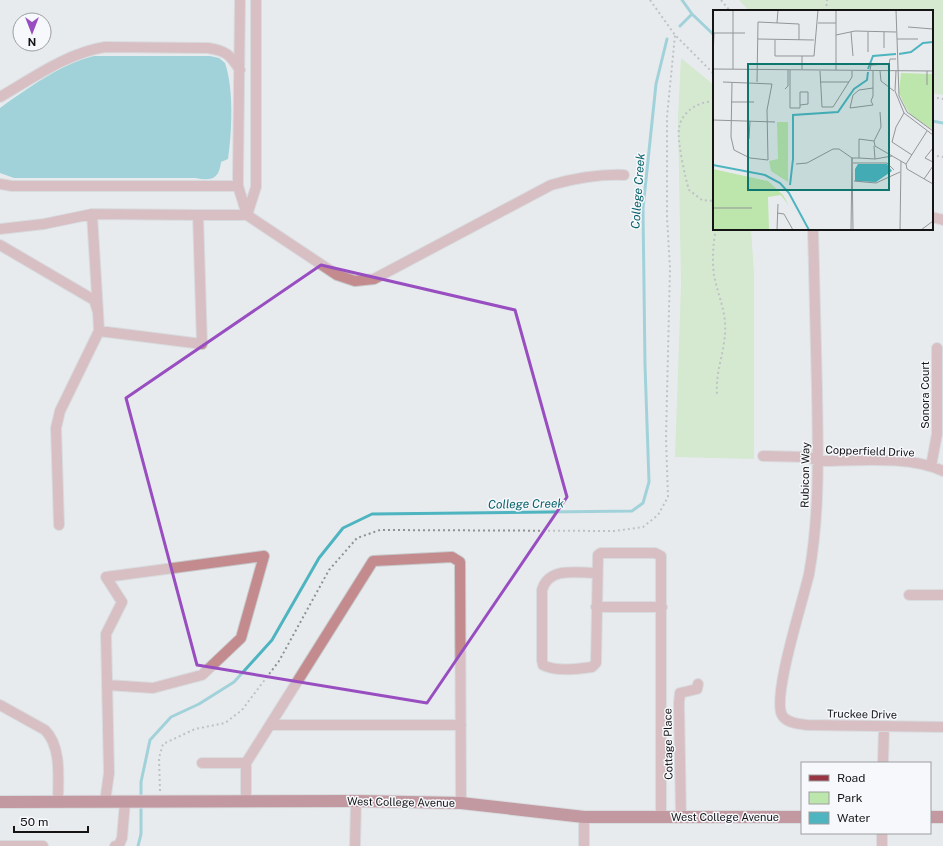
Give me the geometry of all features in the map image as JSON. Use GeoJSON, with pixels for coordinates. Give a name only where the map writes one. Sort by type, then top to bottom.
{"type":"FeatureCollection","features":[{"type":"Feature","properties":{"kind":"main road","name":"West College Avenue"},"geometry":{"type":"LineString","coordinates":[[0,802],[356,801],[461,803],[584,817],[801,817]]}},
{"type":"Feature","properties":{"kind":"main road"},"geometry":{"type":"LineString","coordinates":[[931,817],[943,817]]}},
{"type":"Feature","properties":{"kind":"street"},"geometry":{"type":"LineString","coordinates":[[240,0],[238,186],[247,215]]}},
{"type":"Feature","properties":{"kind":"street"},"geometry":{"type":"LineString","coordinates":[[247,215],[256,187],[256,0]]}},
{"type":"Feature","properties":{"kind":"street"},"geometry":{"type":"LineString","coordinates":[[0,97],[74,55],[88,50],[105,48],[208,48],[222,50],[231,56],[240,70]]}},
{"type":"Feature","properties":{"kind":"street"},"geometry":{"type":"LineString","coordinates":[[0,229],[44,224],[92,214],[247,215],[337,275],[355,281],[374,279],[551,185],[575,178],[601,174],[624,175]]}},
{"type":"Feature","properties":{"kind":"street"},"geometry":{"type":"LineString","coordinates":[[0,184],[12,186],[238,186]]}},
{"type":"Feature","properties":{"kind":"street"},"geometry":{"type":"LineString","coordinates":[[59,525],[56,428],[60,411],[99,331],[92,214]]}},
{"type":"Feature","properties":{"kind":"street"},"geometry":{"type":"LineString","coordinates":[[99,331],[202,344],[198,215]]}},
{"type":"Feature","properties":{"kind":"street"},"geometry":{"type":"LineString","coordinates":[[933,217],[943,220]]}},
{"type":"Feature","properties":{"kind":"street","name":"Rubicon Way"},"geometry":{"type":"LineString","coordinates":[[783,717],[779,707],[781,681],[804,598],[815,538],[819,461],[813,230]]}},
{"type":"Feature","properties":{"kind":"street"},"geometry":{"type":"LineString","coordinates":[[0,245],[94,300],[98,312]]}},
{"type":"Feature","properties":{"kind":"street","name":"Sonora Court"},"geometry":{"type":"LineString","coordinates":[[932,466],[937,434],[937,348]]}},
{"type":"Feature","properties":{"kind":"street","name":"Copperfield Drive"},"geometry":{"type":"LineString","coordinates":[[763,456],[808,457],[819,461],[900,462],[932,466],[943,471]]}},
{"type":"Feature","properties":{"kind":"street"},"geometry":{"type":"LineString","coordinates":[[597,573],[558,573],[551,575],[544,584],[542,598],[543,665],[549,668],[592,667],[596,663],[598,555],[602,553],[659,554],[661,556],[661,817]]}},
{"type":"Feature","properties":{"kind":"street"},"geometry":{"type":"LineString","coordinates":[[105,802],[109,774],[107,685],[106,634],[122,602],[106,577],[264,556],[241,638],[202,675],[153,688],[107,685]]}},
{"type":"Feature","properties":{"kind":"street"},"geometry":{"type":"LineString","coordinates":[[246,802],[246,764],[373,561],[452,557],[460,562],[461,803]]}},
{"type":"Feature","properties":{"kind":"street"},"geometry":{"type":"LineString","coordinates":[[908,595],[943,595]]}},
{"type":"Feature","properties":{"kind":"street"},"geometry":{"type":"LineString","coordinates":[[596,607],[662,607]]}},
{"type":"Feature","properties":{"kind":"street","name":"Cottage Place"},"geometry":{"type":"LineString","coordinates":[[681,817],[680,693],[697,689],[698,684]]}},
{"type":"Feature","properties":{"kind":"street"},"geometry":{"type":"LineString","coordinates":[[0,705],[45,730],[51,736],[58,765],[58,802]]}},
{"type":"Feature","properties":{"kind":"street","name":"Truckee Drive"},"geometry":{"type":"LineString","coordinates":[[783,717],[793,723],[807,725],[943,727]]}},
{"type":"Feature","properties":{"kind":"street"},"geometry":{"type":"LineString","coordinates":[[271,725],[461,725]]}},
{"type":"Feature","properties":{"kind":"street"},"geometry":{"type":"LineString","coordinates":[[883,762],[884,727]]}},
{"type":"Feature","properties":{"kind":"street"},"geometry":{"type":"LineString","coordinates":[[202,763],[246,764]]}},
{"type":"Feature","properties":{"kind":"street"},"geometry":{"type":"LineString","coordinates":[[354,846],[356,801]]}},
{"type":"Feature","properties":{"kind":"street"},"geometry":{"type":"LineString","coordinates":[[115,846],[119,845],[122,838],[125,802]]}},
{"type":"Feature","properties":{"kind":"street"},"geometry":{"type":"LineString","coordinates":[[584,817],[584,846]]}},
{"type":"Feature","properties":{"kind":"street"},"geometry":{"type":"LineString","coordinates":[[882,834],[882,846]]}},
{"type":"Feature","properties":{"kind":"street"},"geometry":{"type":"LineString","coordinates":[[0,846],[43,846]]}},
{"type":"Feature","properties":{"kind":"path"},"geometry":{"type":"LineString","coordinates":[[650,0],[675,35],[713,73]]}},
{"type":"Feature","properties":{"kind":"path"},"geometry":{"type":"LineString","coordinates":[[721,0],[729,10]]}},
{"type":"Feature","properties":{"kind":"path"},"geometry":{"type":"LineString","coordinates":[[826,10],[827,0]]}},
{"type":"Feature","properties":{"kind":"path"},"geometry":{"type":"LineString","coordinates":[[160,802],[159,758],[163,744],[195,729],[225,723],[242,710],[279,660],[329,570],[357,538],[380,530],[614,531],[643,527],[658,515],[668,497],[666,430],[670,268],[667,217],[667,117],[675,35]]}},
{"type":"Feature","properties":{"kind":"path"},"geometry":{"type":"LineString","coordinates":[[933,97],[943,100]]}},
{"type":"Feature","properties":{"kind":"path"},"geometry":{"type":"LineString","coordinates":[[713,102],[699,104],[692,108],[684,117],[679,127],[681,155],[689,190],[702,200],[713,201]]}},
{"type":"Feature","properties":{"kind":"path"},"geometry":{"type":"LineString","coordinates":[[933,154],[943,157]]}},
{"type":"Feature","properties":{"kind":"path"},"geometry":{"type":"LineString","coordinates":[[716,230],[713,241],[714,275],[725,324],[724,346],[718,372],[717,394]]}},
{"type":"Feature","properties":{"kind":"highlighted area"},"geometry":{"type":"Polygon","coordinates":[[[321,265],[515,310],[567,497],[427,703],[197,665],[126,398],[321,265]]]}},
{"type":"Feature","properties":{"kind":"green space"},"geometry":{"type":"Polygon","coordinates":[[[739,0],[943,0],[943,95],[933,93],[933,10],[748,10],[739,0]]]}},
{"type":"Feature","properties":{"kind":"green space"},"geometry":{"type":"Polygon","coordinates":[[[681,58],[713,84],[713,230],[751,230],[754,273],[754,459],[675,457],[681,285],[678,117],[681,58]]]}},
{"type":"Feature","properties":{"kind":"water"},"geometry":{"type":"Polygon","coordinates":[[[94,56],[210,56],[219,58],[225,63],[228,73],[231,98],[230,136],[228,159],[221,162],[216,176],[210,179],[14,178],[0,173],[0,108],[58,70],[82,59],[94,56]]]}},
{"type":"Feature","properties":{"kind":"waterway"},"geometry":{"type":"LineString","coordinates":[[682,0],[692,14],[713,34]]}},
{"type":"Feature","properties":{"kind":"waterway","name":"College Creek"},"geometry":{"type":"LineString","coordinates":[[680,26],[692,14]]}},
{"type":"Feature","properties":{"kind":"waterway","name":"College Creek"},"geometry":{"type":"LineString","coordinates":[[141,798],[141,782],[150,740],[171,717],[199,704],[234,682],[272,640],[319,558],[343,528],[372,514],[632,511],[643,503],[649,482],[645,365],[643,208],[656,84],[667,39]]}},
{"type":"Feature","properties":{"kind":"waterway"},"geometry":{"type":"LineString","coordinates":[[933,121],[943,123]]}},
{"type":"Feature","properties":{"kind":"waterway","name":"College Creek"},"geometry":{"type":"LineString","coordinates":[[138,846],[141,834],[141,804]]}}]}
